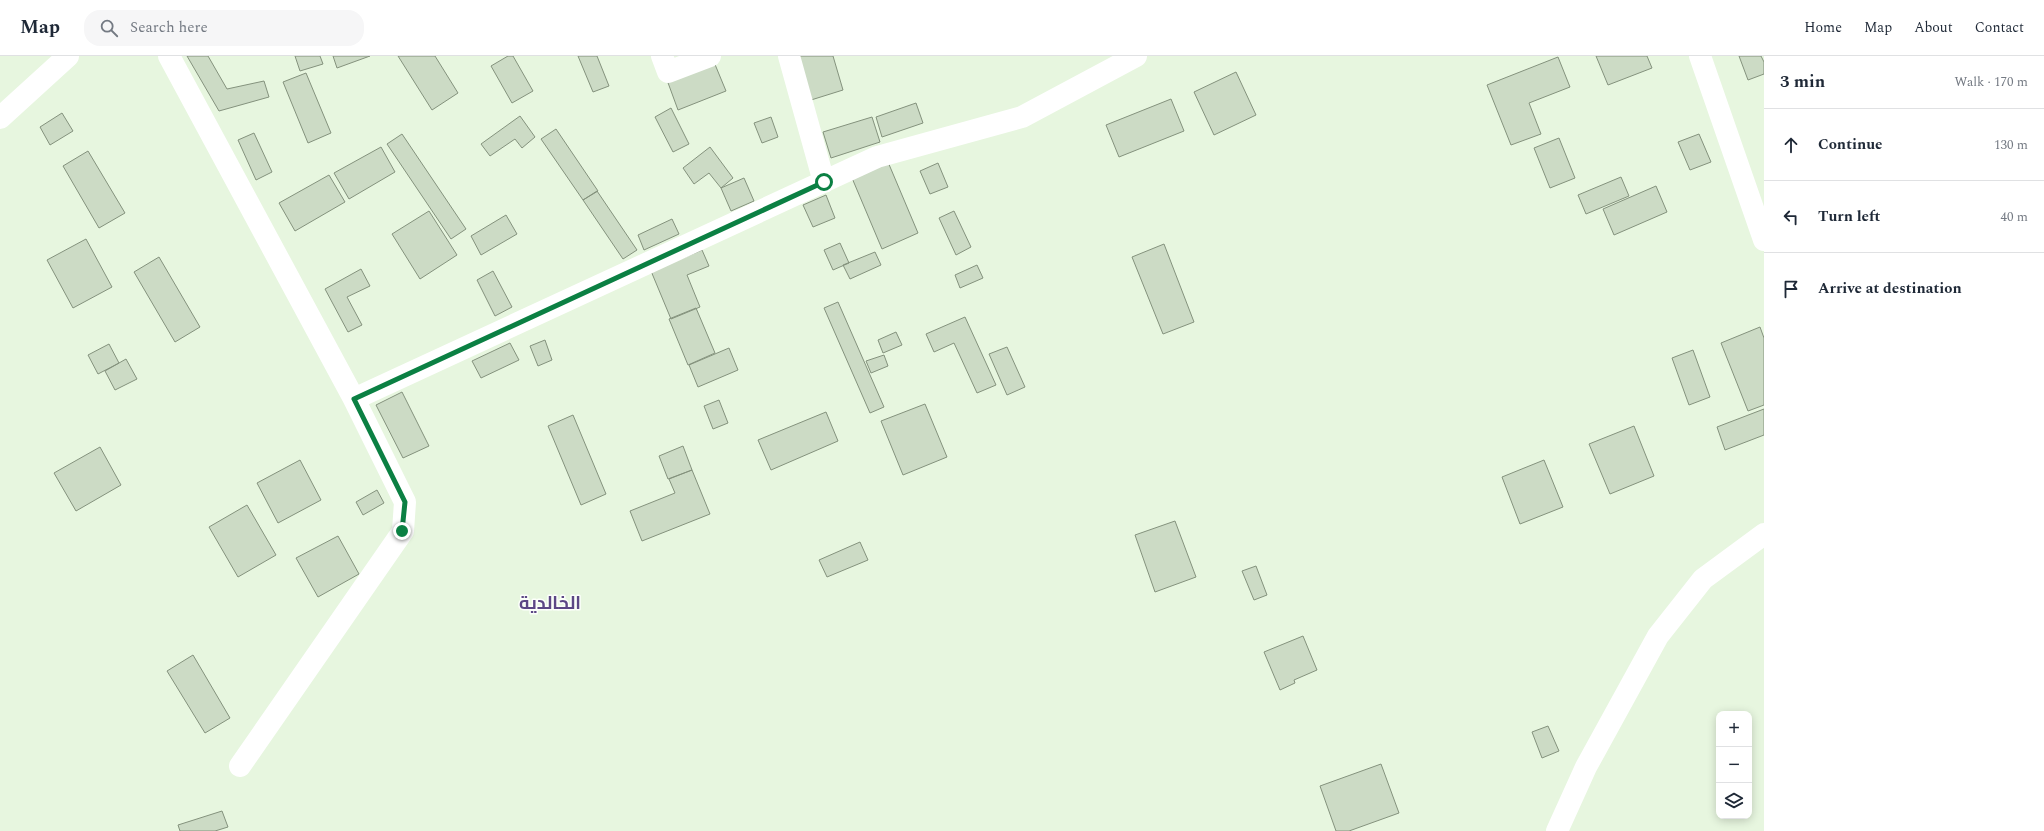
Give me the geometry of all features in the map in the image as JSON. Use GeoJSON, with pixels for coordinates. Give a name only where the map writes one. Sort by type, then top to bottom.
{"type":"FeatureCollection","features":[{"type":"Feature","properties":{"kind":"street"},"geometry":{"type":"LineString","coordinates":[[0,118],[68,56]]}},
{"type":"Feature","properties":{"kind":"street"},"geometry":{"type":"LineString","coordinates":[[169,56],[354,399],[405,502],[402,531],[240,766]]}},
{"type":"Feature","properties":{"kind":"street"},"geometry":{"type":"LineString","coordinates":[[662,56],[668,72],[710,56]]}},
{"type":"Feature","properties":{"kind":"street"},"geometry":{"type":"LineString","coordinates":[[789,56],[824,182]]}},
{"type":"Feature","properties":{"kind":"street"},"geometry":{"type":"LineString","coordinates":[[354,399],[877,157],[1022,117],[1136,56]]}},
{"type":"Feature","properties":{"kind":"street"},"geometry":{"type":"LineString","coordinates":[[1700,56],[1764,240]]}},
{"type":"Feature","properties":{"kind":"street"},"geometry":{"type":"LineString","coordinates":[[1557,831],[1586,767],[1658,636],[1703,579],[1764,534]]}},
{"type":"Feature","properties":{"kind":"building"},"geometry":{"type":"Polygon","coordinates":[[[187,56],[208,56],[227,89],[264,81],[269,97],[219,111],[187,56]]]}},
{"type":"Feature","properties":{"kind":"building"},"geometry":{"type":"Polygon","coordinates":[[[295,56],[320,56],[323,64],[300,71],[295,56]]]}},
{"type":"Feature","properties":{"kind":"building"},"geometry":{"type":"Polygon","coordinates":[[[333,56],[370,56],[337,68],[333,56]]]}},
{"type":"Feature","properties":{"kind":"building"},"geometry":{"type":"Polygon","coordinates":[[[398,56],[435,56],[458,93],[432,110],[398,56]]]}},
{"type":"Feature","properties":{"kind":"building"},"geometry":{"type":"Polygon","coordinates":[[[508,56],[513,56],[533,91],[512,103],[491,66],[508,56]]]}},
{"type":"Feature","properties":{"kind":"building"},"geometry":{"type":"Polygon","coordinates":[[[578,56],[597,56],[609,86],[593,92],[578,56]]]}},
{"type":"Feature","properties":{"kind":"building"},"geometry":{"type":"Polygon","coordinates":[[[798,56],[833,56],[843,90],[811,100],[798,56]]]}},
{"type":"Feature","properties":{"kind":"building"},"geometry":{"type":"Polygon","coordinates":[[[1596,56],[1647,56],[1652,68],[1608,85],[1596,56]]]}},
{"type":"Feature","properties":{"kind":"building"},"geometry":{"type":"Polygon","coordinates":[[[1739,56],[1761,56],[1764,62],[1764,74],[1748,80],[1739,56]]]}},
{"type":"Feature","properties":{"kind":"building"},"geometry":{"type":"Polygon","coordinates":[[[1558,57],[1570,87],[1529,103],[1541,134],[1511,145],[1487,85],[1558,57]]]}},
{"type":"Feature","properties":{"kind":"building"},"geometry":{"type":"Polygon","coordinates":[[[714,62],[726,91],[678,110],[667,80],[714,62]]]}},
{"type":"Feature","properties":{"kind":"building"},"geometry":{"type":"Polygon","coordinates":[[[1236,72],[1256,115],[1214,135],[1194,92],[1236,72]]]}},
{"type":"Feature","properties":{"kind":"building"},"geometry":{"type":"Polygon","coordinates":[[[306,73],[331,133],[308,143],[283,82],[306,73]]]}},
{"type":"Feature","properties":{"kind":"building"},"geometry":{"type":"Polygon","coordinates":[[[1171,99],[1184,131],[1119,157],[1106,125],[1171,99]]]}},
{"type":"Feature","properties":{"kind":"building"},"geometry":{"type":"Polygon","coordinates":[[[916,103],[923,123],[882,137],[876,117],[916,103]]]}},
{"type":"Feature","properties":{"kind":"building"},"geometry":{"type":"Polygon","coordinates":[[[671,108],[689,144],[673,152],[655,117],[671,108]]]}},
{"type":"Feature","properties":{"kind":"building"},"geometry":{"type":"Polygon","coordinates":[[[62,113],[73,131],[50,145],[40,127],[62,113]]]}},
{"type":"Feature","properties":{"kind":"building"},"geometry":{"type":"Polygon","coordinates":[[[520,116],[535,137],[522,148],[515,139],[490,156],[481,144],[520,116]]]}},
{"type":"Feature","properties":{"kind":"building"},"geometry":{"type":"Polygon","coordinates":[[[771,117],[778,137],[762,143],[754,123],[771,117]]]}},
{"type":"Feature","properties":{"kind":"building"},"geometry":{"type":"Polygon","coordinates":[[[872,117],[880,142],[831,158],[823,132],[872,117]]]}},
{"type":"Feature","properties":{"kind":"building"},"geometry":{"type":"Polygon","coordinates":[[[556,129],[598,191],[583,200],[541,139],[556,129]]]}},
{"type":"Feature","properties":{"kind":"building"},"geometry":{"type":"Polygon","coordinates":[[[254,133],[272,172],[256,180],[238,140],[254,133]]]}},
{"type":"Feature","properties":{"kind":"building"},"geometry":{"type":"Polygon","coordinates":[[[402,134],[466,229],[451,239],[387,144],[402,134]]]}},
{"type":"Feature","properties":{"kind":"building"},"geometry":{"type":"Polygon","coordinates":[[[1699,134],[1711,162],[1690,170],[1678,142],[1699,134]]]}},
{"type":"Feature","properties":{"kind":"building"},"geometry":{"type":"Polygon","coordinates":[[[1559,138],[1575,178],[1550,188],[1534,148],[1559,138]]]}},
{"type":"Feature","properties":{"kind":"building"},"geometry":{"type":"Polygon","coordinates":[[[381,147],[395,172],[349,199],[334,173],[381,147]]]}},
{"type":"Feature","properties":{"kind":"building"},"geometry":{"type":"Polygon","coordinates":[[[710,147],[733,178],[721,188],[709,173],[694,184],[683,168],[710,147]]]}},
{"type":"Feature","properties":{"kind":"building"},"geometry":{"type":"Polygon","coordinates":[[[88,151],[125,213],[99,228],[63,166],[88,151]]]}},
{"type":"Feature","properties":{"kind":"building"},"geometry":{"type":"Polygon","coordinates":[[[888,162],[918,233],[882,249],[852,178],[888,162]]]}},
{"type":"Feature","properties":{"kind":"building"},"geometry":{"type":"Polygon","coordinates":[[[938,163],[948,187],[930,194],[920,171],[938,163]]]}},
{"type":"Feature","properties":{"kind":"building"},"geometry":{"type":"Polygon","coordinates":[[[329,175],[345,202],[295,231],[279,203],[329,175]]]}},
{"type":"Feature","properties":{"kind":"building"},"geometry":{"type":"Polygon","coordinates":[[[1621,177],[1629,196],[1586,214],[1578,195],[1621,177]]]}},
{"type":"Feature","properties":{"kind":"building"},"geometry":{"type":"Polygon","coordinates":[[[744,178],[754,201],[731,211],[721,188],[744,178]]]}},
{"type":"Feature","properties":{"kind":"building"},"geometry":{"type":"Polygon","coordinates":[[[1656,186],[1667,212],[1614,235],[1603,209],[1656,186]]]}},
{"type":"Feature","properties":{"kind":"building"},"geometry":{"type":"Polygon","coordinates":[[[597,191],[637,250],[623,259],[583,200],[597,191]]]}},
{"type":"Feature","properties":{"kind":"building"},"geometry":{"type":"Polygon","coordinates":[[[826,195],[835,218],[813,227],[803,205],[826,195]]]}},
{"type":"Feature","properties":{"kind":"building"},"geometry":{"type":"Polygon","coordinates":[[[429,211],[457,255],[420,279],[392,234],[429,211]]]}},
{"type":"Feature","properties":{"kind":"building"},"geometry":{"type":"Polygon","coordinates":[[[954,211],[971,247],[956,255],[939,218],[954,211]]]}},
{"type":"Feature","properties":{"kind":"building"},"geometry":{"type":"Polygon","coordinates":[[[506,215],[517,234],[481,255],[471,236],[506,215]]]}},
{"type":"Feature","properties":{"kind":"building"},"geometry":{"type":"Polygon","coordinates":[[[672,219],[679,234],[644,250],[638,235],[672,219]]]}},
{"type":"Feature","properties":{"kind":"building"},"geometry":{"type":"Polygon","coordinates":[[[86,239],[112,287],[73,308],[47,260],[86,239]]]}},
{"type":"Feature","properties":{"kind":"building"},"geometry":{"type":"Polygon","coordinates":[[[840,243],[849,263],[833,270],[824,250],[840,243]]]}},
{"type":"Feature","properties":{"kind":"building"},"geometry":{"type":"Polygon","coordinates":[[[1164,244],[1194,322],[1163,334],[1132,257],[1164,244]]]}},
{"type":"Feature","properties":{"kind":"building"},"geometry":{"type":"Polygon","coordinates":[[[702,250],[709,266],[687,275],[700,307],[671,319],[651,271],[702,250]]]}},
{"type":"Feature","properties":{"kind":"building"},"geometry":{"type":"Polygon","coordinates":[[[875,252],[881,265],[850,279],[843,265],[875,252]]]}},
{"type":"Feature","properties":{"kind":"building"},"geometry":{"type":"Polygon","coordinates":[[[159,257],[200,327],[175,342],[134,272],[159,257]]]}},
{"type":"Feature","properties":{"kind":"building"},"geometry":{"type":"Polygon","coordinates":[[[977,265],[983,278],[960,288],[955,275],[977,265]]]}},
{"type":"Feature","properties":{"kind":"building"},"geometry":{"type":"Polygon","coordinates":[[[361,269],[370,286],[347,297],[362,325],[348,332],[325,289],[361,269]]]}},
{"type":"Feature","properties":{"kind":"building"},"geometry":{"type":"Polygon","coordinates":[[[493,271],[512,307],[495,316],[477,280],[493,271]]]}},
{"type":"Feature","properties":{"kind":"building"},"geometry":{"type":"Polygon","coordinates":[[[838,302],[884,407],[870,413],[824,308],[838,302]]]}},
{"type":"Feature","properties":{"kind":"building"},"geometry":{"type":"Polygon","coordinates":[[[696,308],[715,353],[688,365],[669,319],[696,308]]]}},
{"type":"Feature","properties":{"kind":"building"},"geometry":{"type":"Polygon","coordinates":[[[965,317],[996,385],[977,393],[954,343],[934,352],[926,334],[965,317]]]}},
{"type":"Feature","properties":{"kind":"building"},"geometry":{"type":"Polygon","coordinates":[[[1760,327],[1764,338],[1764,405],[1748,411],[1721,343],[1760,327]]]}},
{"type":"Feature","properties":{"kind":"building"},"geometry":{"type":"Polygon","coordinates":[[[896,332],[902,345],[883,353],[878,340],[896,332]]]}},
{"type":"Feature","properties":{"kind":"building"},"geometry":{"type":"Polygon","coordinates":[[[545,340],[552,360],[538,366],[530,346],[545,340]]]}},
{"type":"Feature","properties":{"kind":"building"},"geometry":{"type":"Polygon","coordinates":[[[510,343],[519,360],[481,378],[472,361],[510,343]]]}},
{"type":"Feature","properties":{"kind":"building"},"geometry":{"type":"Polygon","coordinates":[[[109,344],[119,363],[98,374],[88,355],[109,344]]]}},
{"type":"Feature","properties":{"kind":"building"},"geometry":{"type":"Polygon","coordinates":[[[1007,347],[1025,387],[1007,395],[989,354],[1007,347]]]}},
{"type":"Feature","properties":{"kind":"building"},"geometry":{"type":"Polygon","coordinates":[[[729,348],[738,370],[698,387],[689,365],[729,348]]]}},
{"type":"Feature","properties":{"kind":"building"},"geometry":{"type":"Polygon","coordinates":[[[1693,350],[1710,397],[1689,405],[1672,358],[1693,350]]]}},
{"type":"Feature","properties":{"kind":"building"},"geometry":{"type":"Polygon","coordinates":[[[884,355],[888,366],[871,373],[866,361],[884,355]]]}},
{"type":"Feature","properties":{"kind":"building"},"geometry":{"type":"Polygon","coordinates":[[[126,359],[137,379],[115,390],[105,371],[126,359]]]}},
{"type":"Feature","properties":{"kind":"building"},"geometry":{"type":"Polygon","coordinates":[[[402,392],[429,446],[403,458],[376,405],[402,392]]]}},
{"type":"Feature","properties":{"kind":"building"},"geometry":{"type":"Polygon","coordinates":[[[719,400],[728,423],[713,429],[704,406],[719,400]]]}},
{"type":"Feature","properties":{"kind":"building"},"geometry":{"type":"Polygon","coordinates":[[[925,404],[947,457],[903,475],[881,421],[925,404]]]}},
{"type":"Feature","properties":{"kind":"building"},"geometry":{"type":"Polygon","coordinates":[[[1764,409],[1764,435],[1725,450],[1717,427],[1764,409]]]}},
{"type":"Feature","properties":{"kind":"building"},"geometry":{"type":"Polygon","coordinates":[[[826,412],[838,441],[771,470],[758,440],[826,412]]]}},
{"type":"Feature","properties":{"kind":"building"},"geometry":{"type":"Polygon","coordinates":[[[573,415],[606,494],[581,505],[548,426],[573,415]]]}},
{"type":"Feature","properties":{"kind":"building"},"geometry":{"type":"Polygon","coordinates":[[[1634,426],[1654,476],[1610,494],[1589,444],[1634,426]]]}},
{"type":"Feature","properties":{"kind":"building"},"geometry":{"type":"Polygon","coordinates":[[[683,446],[692,470],[668,479],[659,456],[683,446]]]}},
{"type":"Feature","properties":{"kind":"building"},"geometry":{"type":"Polygon","coordinates":[[[100,447],[121,485],[76,511],[54,473],[100,447]]]}},
{"type":"Feature","properties":{"kind":"building"},"geometry":{"type":"Polygon","coordinates":[[[300,460],[321,500],[278,523],[257,483],[300,460]]]}},
{"type":"Feature","properties":{"kind":"building"},"geometry":{"type":"Polygon","coordinates":[[[1544,460],[1563,507],[1520,524],[1502,477],[1544,460]]]}},
{"type":"Feature","properties":{"kind":"building"},"geometry":{"type":"Polygon","coordinates":[[[692,470],[710,514],[642,541],[630,511],[675,493],[669,479],[692,470]]]}},
{"type":"Feature","properties":{"kind":"building"},"geometry":{"type":"Polygon","coordinates":[[[377,490],[384,503],[363,515],[356,502],[377,490]]]}},
{"type":"Feature","properties":{"kind":"building"},"geometry":{"type":"Polygon","coordinates":[[[247,505],[276,555],[238,577],[209,527],[247,505]]]}},
{"type":"Feature","properties":{"kind":"building"},"geometry":{"type":"Polygon","coordinates":[[[1175,521],[1196,577],[1155,592],[1135,535],[1175,521]]]}},
{"type":"Feature","properties":{"kind":"building"},"geometry":{"type":"Polygon","coordinates":[[[338,536],[359,574],[318,597],[296,558],[338,536]]]}},
{"type":"Feature","properties":{"kind":"building"},"geometry":{"type":"Polygon","coordinates":[[[860,542],[868,560],[827,577],[819,560],[860,542]]]}},
{"type":"Feature","properties":{"kind":"building"},"geometry":{"type":"Polygon","coordinates":[[[1256,566],[1267,595],[1254,600],[1242,571],[1256,566]]]}},
{"type":"Feature","properties":{"kind":"building"},"geometry":{"type":"Polygon","coordinates":[[[1303,636],[1317,670],[1294,680],[1295,683],[1280,690],[1264,652],[1303,636]]]}},
{"type":"Feature","properties":{"kind":"building"},"geometry":{"type":"Polygon","coordinates":[[[193,655],[230,718],[205,733],[167,671],[193,655]]]}},
{"type":"Feature","properties":{"kind":"building"},"geometry":{"type":"Polygon","coordinates":[[[1548,726],[1559,751],[1542,758],[1532,732],[1548,726]]]}},
{"type":"Feature","properties":{"kind":"building"},"geometry":{"type":"Polygon","coordinates":[[[1381,764],[1399,813],[1349,831],[1336,831],[1320,786],[1381,764]]]}},
{"type":"Feature","properties":{"kind":"building"},"geometry":{"type":"Polygon","coordinates":[[[222,811],[228,827],[215,831],[180,831],[178,825],[222,811]]]}},
{"type":"Feature","properties":{"kind":"district","name":"الخالدية"},"geometry":{"type":"Point","coordinates":[550,603]}},
{"type":"Feature","properties":{"kind":"route"},"geometry":{"type":"LineString","coordinates":[[402,531],[405,502],[354,399],[824,182]]}}]}
